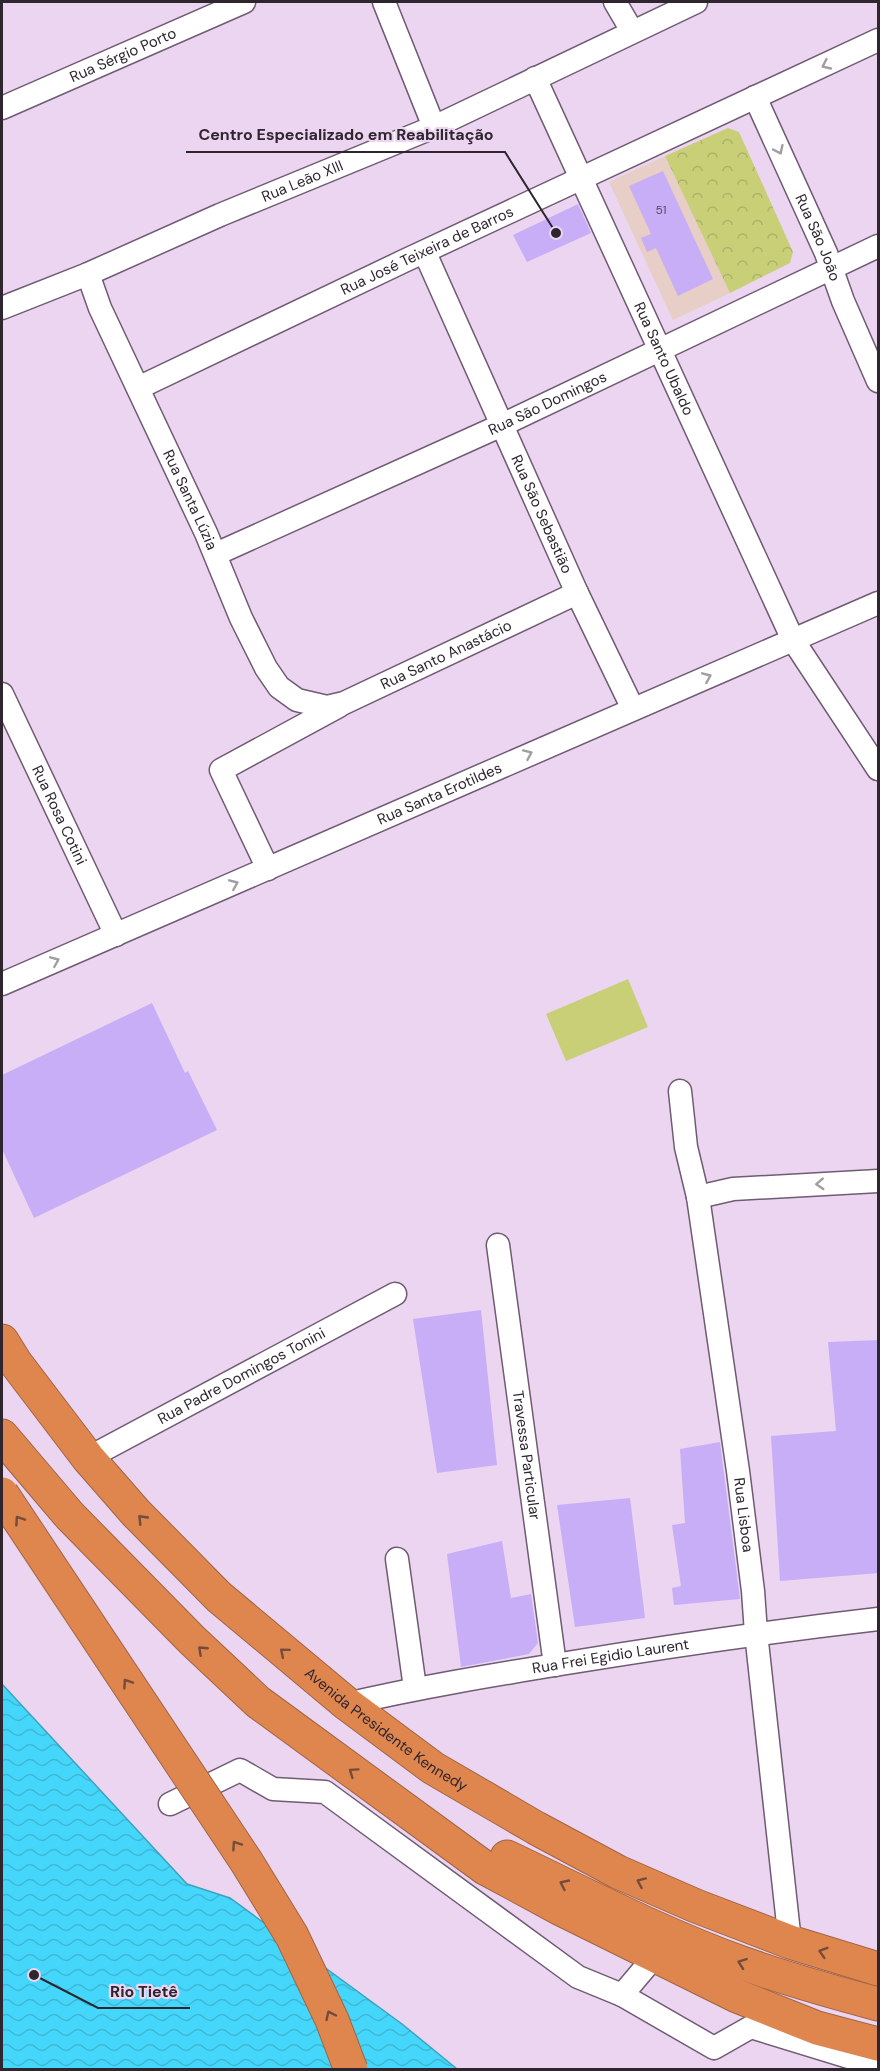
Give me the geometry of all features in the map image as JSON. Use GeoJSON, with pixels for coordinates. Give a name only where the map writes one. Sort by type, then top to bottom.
{"type":"FeatureCollection","features":[{"type":"Feature","properties":{"kind":"highway","name":"Avenida Presidente Kennedy"},"geometry":{"type":"LineString","coordinates":[[2,1341],[15,1362],[88,1458],[135,1513],[219,1597],[347,1704],[433,1768],[536,1828],[618,1872],[696,1906],[790,1942],[879,1969]]}},
{"type":"Feature","properties":{"kind":"highway"},"geometry":{"type":"LineString","coordinates":[[2,1436],[70,1516],[192,1640],[258,1702],[485,1868],[561,1909],[737,1996],[817,2028],[879,2044]]}},
{"type":"Feature","properties":{"kind":"highway"},"geometry":{"type":"LineString","coordinates":[[2,1494],[246,1861],[292,1936],[332,2020],[351,2070]]}},
{"type":"Feature","properties":{"kind":"highway"},"geometry":{"type":"LineString","coordinates":[[401,1806],[656,1928],[741,1963],[816,1988],[879,2004]]}},
{"type":"Feature","properties":{"kind":"street","name":"Rua Sérgio Porto"},"geometry":{"type":"LineString","coordinates":[[2,108],[207,9],[244,2]]}},
{"type":"Feature","properties":{"kind":"street"},"geometry":{"type":"LineString","coordinates":[[384,2],[434,127]]}},
{"type":"Feature","properties":{"kind":"street"},"geometry":{"type":"LineString","coordinates":[[615,2],[632,31]]}},
{"type":"Feature","properties":{"kind":"street","name":"Rua Leão XIII"},"geometry":{"type":"LineString","coordinates":[[2,308],[88,274],[434,127],[696,2]]}},
{"type":"Feature","properties":{"kind":"street","name":"Rua José Teixeira de Barros"},"geometry":{"type":"LineString","coordinates":[[138,388],[404,261],[879,40]]}},
{"type":"Feature","properties":{"kind":"street","name":"Rua Santo Ubaldo"},"geometry":{"type":"LineString","coordinates":[[535,78],[793,640],[879,769]]}},
{"type":"Feature","properties":{"kind":"street","name":"Rua São João"},"geometry":{"type":"LineString","coordinates":[[755,97],[832,268],[843,301],[879,381]]}},
{"type":"Feature","properties":{"kind":"street","name":"Rua São Domingos"},"geometry":{"type":"LineString","coordinates":[[216,554],[502,425],[879,246]]}},
{"type":"Feature","properties":{"kind":"street","name":"Rua São Sebastião"},"geometry":{"type":"LineString","coordinates":[[425,253],[577,593],[633,709]]}},
{"type":"Feature","properties":{"kind":"street","name":"Rua Santa Lúzia"},"geometry":{"type":"LineString","coordinates":[[88,274],[92,288],[216,554],[241,618],[266,668],[279,687],[297,700],[314,705]]}},
{"type":"Feature","properties":{"kind":"street","name":"Rua Santo Anastácio"},"geometry":{"type":"LineString","coordinates":[[314,705],[344,704],[577,593]]}},
{"type":"Feature","properties":{"kind":"street","name":"Rua Santa Erotildes"},"geometry":{"type":"LineString","coordinates":[[2,984],[879,603]]}},
{"type":"Feature","properties":{"kind":"street","name":"Rua Rosa Cotini"},"geometry":{"type":"LineString","coordinates":[[2,694],[116,935]]}},
{"type":"Feature","properties":{"kind":"street"},"geometry":{"type":"LineString","coordinates":[[268,869],[221,770],[344,704]]}},
{"type":"Feature","properties":{"kind":"street","name":"Rua Lisboa"},"geometry":{"type":"LineString","coordinates":[[680,1091],[686,1147],[698,1197],[738,1471],[790,1942]]}},
{"type":"Feature","properties":{"kind":"street"},"geometry":{"type":"LineString","coordinates":[[698,1197],[733,1189],[879,1182]]}},
{"type":"Feature","properties":{"kind":"street","name":"Travessa Particular"},"geometry":{"type":"LineString","coordinates":[[498,1245],[555,1665]]}},
{"type":"Feature","properties":{"kind":"street","name":"Rua Padre Domingos Tonini"},"geometry":{"type":"LineString","coordinates":[[88,1458],[395,1294]]}},
{"type":"Feature","properties":{"kind":"street"},"geometry":{"type":"LineString","coordinates":[[397,1559],[415,1688]]}},
{"type":"Feature","properties":{"kind":"street","name":"Rua Frei Egidio Laurent"},"geometry":{"type":"LineString","coordinates":[[347,1704],[415,1688],[555,1665],[756,1633],[879,1619]]}},
{"type":"Feature","properties":{"kind":"street"},"geometry":{"type":"LineString","coordinates":[[170,1804],[240,1770],[273,1789],[325,1792],[578,1977],[622,1995],[714,2048],[751,2027],[879,2066]]}},
{"type":"Feature","properties":{"kind":"street"},"geometry":{"type":"LineString","coordinates":[[622,1995],[656,1956]]}},
{"type":"Feature","properties":{"kind":"shaded area"},"geometry":{"type":"Polygon","coordinates":[[[665,156],[730,293],[673,320],[609,182],[665,156]]]}},
{"type":"Feature","properties":{"kind":"green space"},"geometry":{"type":"Polygon","coordinates":[[[728,128],[739,132],[793,252],[790,263],[730,293],[665,156],[728,128]]]}},
{"type":"Feature","properties":{"kind":"green space"},"geometry":{"type":"Polygon","coordinates":[[[628,979],[648,1027],[566,1061],[546,1014],[628,979]]]}},
{"type":"Feature","properties":{"kind":"water"},"geometry":{"type":"Polygon","coordinates":[[[2,1684],[187,1884],[230,1898],[402,2024],[457,2069],[2,2069],[2,1684]]]}},
{"type":"Feature","properties":{"kind":"building"},"geometry":{"type":"Polygon","coordinates":[[[663,171],[713,279],[678,296],[656,248],[647,252],[641,238],[651,234],[629,186],[663,171]]]}},
{"type":"Feature","properties":{"kind":"building"},"geometry":{"type":"Polygon","coordinates":[[[578,204],[591,233],[527,262],[513,235],[578,204]]]}},
{"type":"Feature","properties":{"kind":"building"},"geometry":{"type":"Polygon","coordinates":[[[152,1003],[185,1073],[188,1071],[217,1130],[34,1218],[2,1149],[2,1075],[152,1003]]]}},
{"type":"Feature","properties":{"kind":"building"},"geometry":{"type":"Polygon","coordinates":[[[481,1310],[497,1465],[437,1473],[413,1319],[481,1310]]]}},
{"type":"Feature","properties":{"kind":"building"},"geometry":{"type":"Polygon","coordinates":[[[879,1340],[879,1573],[780,1581],[771,1436],[836,1431],[828,1342],[879,1340]]]}},
{"type":"Feature","properties":{"kind":"building"},"geometry":{"type":"Polygon","coordinates":[[[720,1442],[740,1599],[674,1605],[672,1588],[681,1586],[672,1525],[685,1523],[680,1449],[720,1442]]]}},
{"type":"Feature","properties":{"kind":"building"},"geometry":{"type":"Polygon","coordinates":[[[630,1498],[645,1618],[575,1627],[557,1505],[630,1498]]]}},
{"type":"Feature","properties":{"kind":"building"},"geometry":{"type":"Polygon","coordinates":[[[502,1541],[511,1598],[531,1594],[538,1643],[529,1654],[461,1667],[447,1554],[502,1541]]]}},
{"type":"Feature","properties":{"kind":"place","name":"Centro Especializado em Reabilitação"},"geometry":{"type":"Point","coordinates":[556,233]}},
{"type":"Feature","properties":{"kind":"place","name":"Rio Tietê"},"geometry":{"type":"Point","coordinates":[34,1975]}}]}
